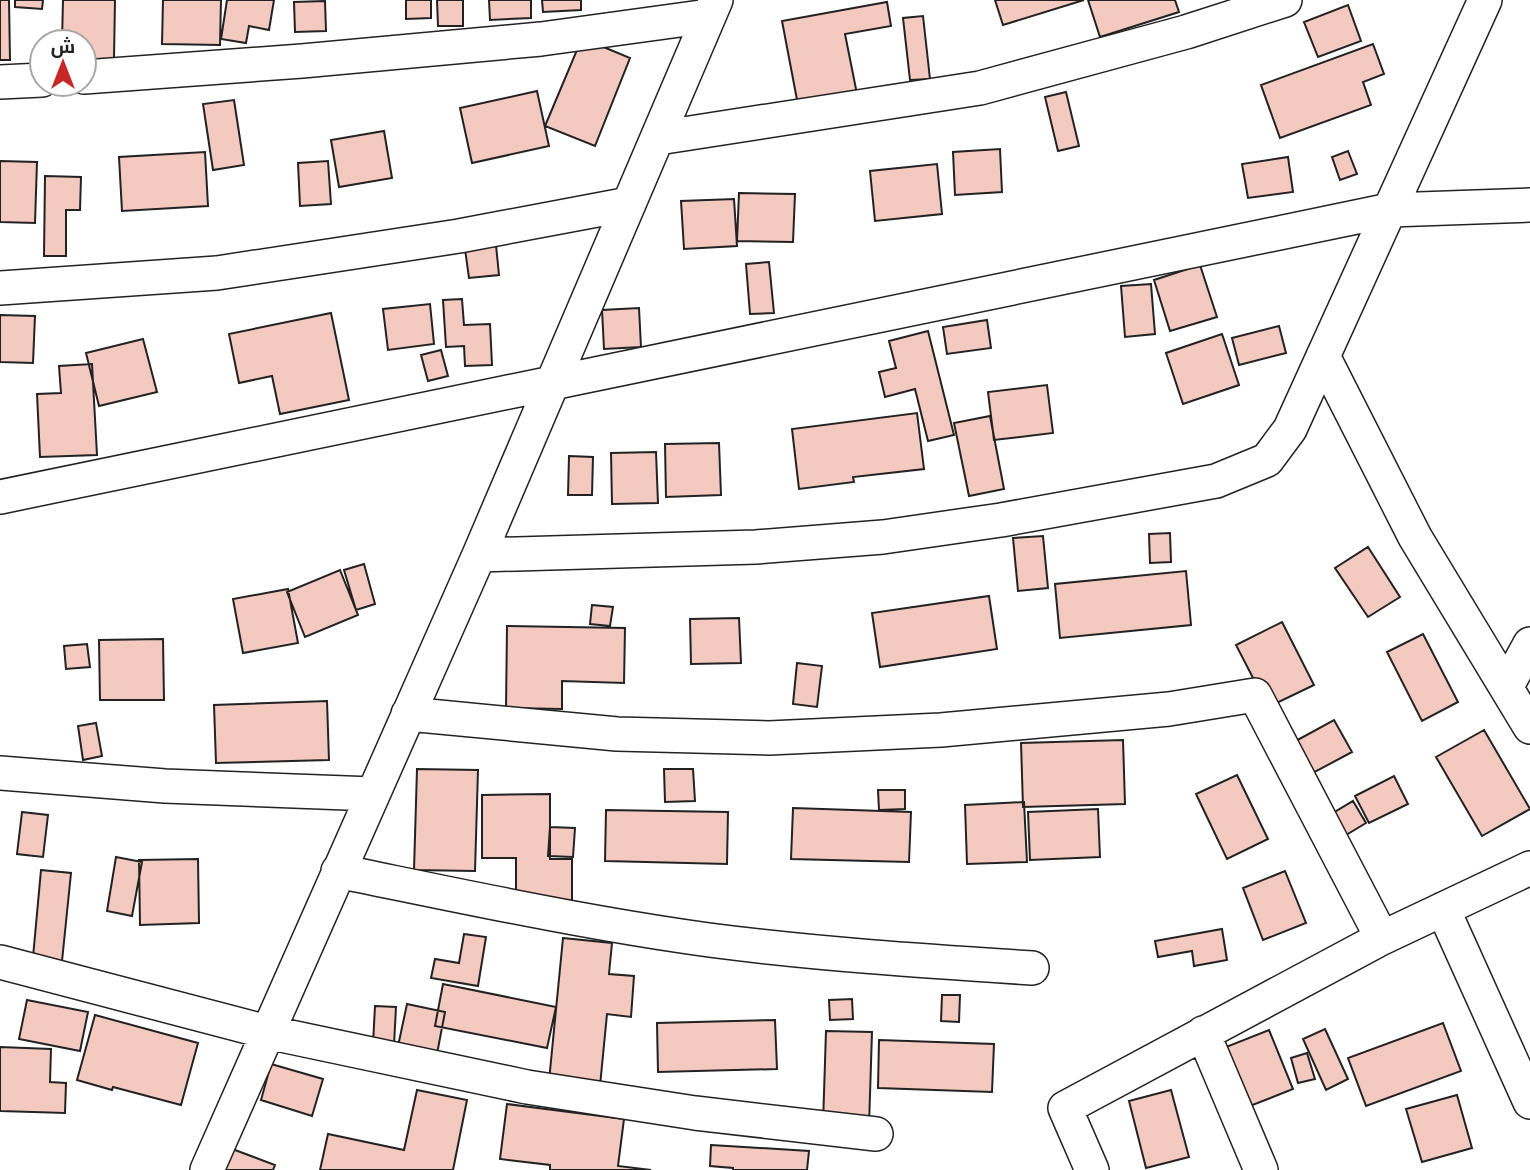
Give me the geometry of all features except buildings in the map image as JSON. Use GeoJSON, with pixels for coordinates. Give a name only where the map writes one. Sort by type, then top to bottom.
{"type":"FeatureCollection","features":[{"type":"Feature","properties":{"kind":"street"},"geometry":{"type":"LineString","coordinates":[[658,138],[980,88],[1186,32],[1285,0]]}},
{"type":"Feature","properties":{"kind":"street"},"geometry":{"type":"LineString","coordinates":[[479,555],[756,547],[883,537],[1001,520],[1216,481],[1267,460],[1290,429],[1485,0]]}},
{"type":"Feature","properties":{"kind":"street"},"geometry":{"type":"LineString","coordinates":[[208,1169],[479,555],[713,8]]}},
{"type":"Feature","properties":{"kind":"street"},"geometry":{"type":"LineString","coordinates":[[98,76],[541,39],[713,8]]}},
{"type":"Feature","properties":{"kind":"street"},"geometry":{"type":"LineString","coordinates":[[0,82],[28,81]]}},
{"type":"Feature","properties":{"kind":"street"},"geometry":{"type":"LineString","coordinates":[[0,288],[217,273],[458,236],[629,204]]}},
{"type":"Feature","properties":{"kind":"street"},"geometry":{"type":"LineString","coordinates":[[0,497],[1390,210],[1530,205]]}},
{"type":"Feature","properties":{"kind":"street"},"geometry":{"type":"LineString","coordinates":[[1322,356],[1415,537],[1530,727]]}},
{"type":"Feature","properties":{"kind":"street"},"geometry":{"type":"LineString","coordinates":[[1507,686],[1530,643]]}},
{"type":"Feature","properties":{"kind":"street"},"geometry":{"type":"LineString","coordinates":[[408,714],[617,734],[769,738],[941,730],[1169,709],[1255,695],[1382,939]]}},
{"type":"Feature","properties":{"kind":"street"},"geometry":{"type":"LineString","coordinates":[[0,773],[165,786],[373,794]]}},
{"type":"Feature","properties":{"kind":"street"},"geometry":{"type":"LineString","coordinates":[[1092,1170],[1065,1108],[1382,939],[1530,868]]}},
{"type":"Feature","properties":{"kind":"street"},"geometry":{"type":"LineString","coordinates":[[338,871],[517,908],[708,940],[871,958],[1032,968]]}},
{"type":"Feature","properties":{"kind":"street"},"geometry":{"type":"LineString","coordinates":[[1443,909],[1530,1102]]}},
{"type":"Feature","properties":{"kind":"street"},"geometry":{"type":"LineString","coordinates":[[0,962],[267,1032],[527,1087],[695,1113],[876,1134]]}},
{"type":"Feature","properties":{"kind":"street"},"geometry":{"type":"LineString","coordinates":[[1203,1033],[1262,1170]]}}]}
